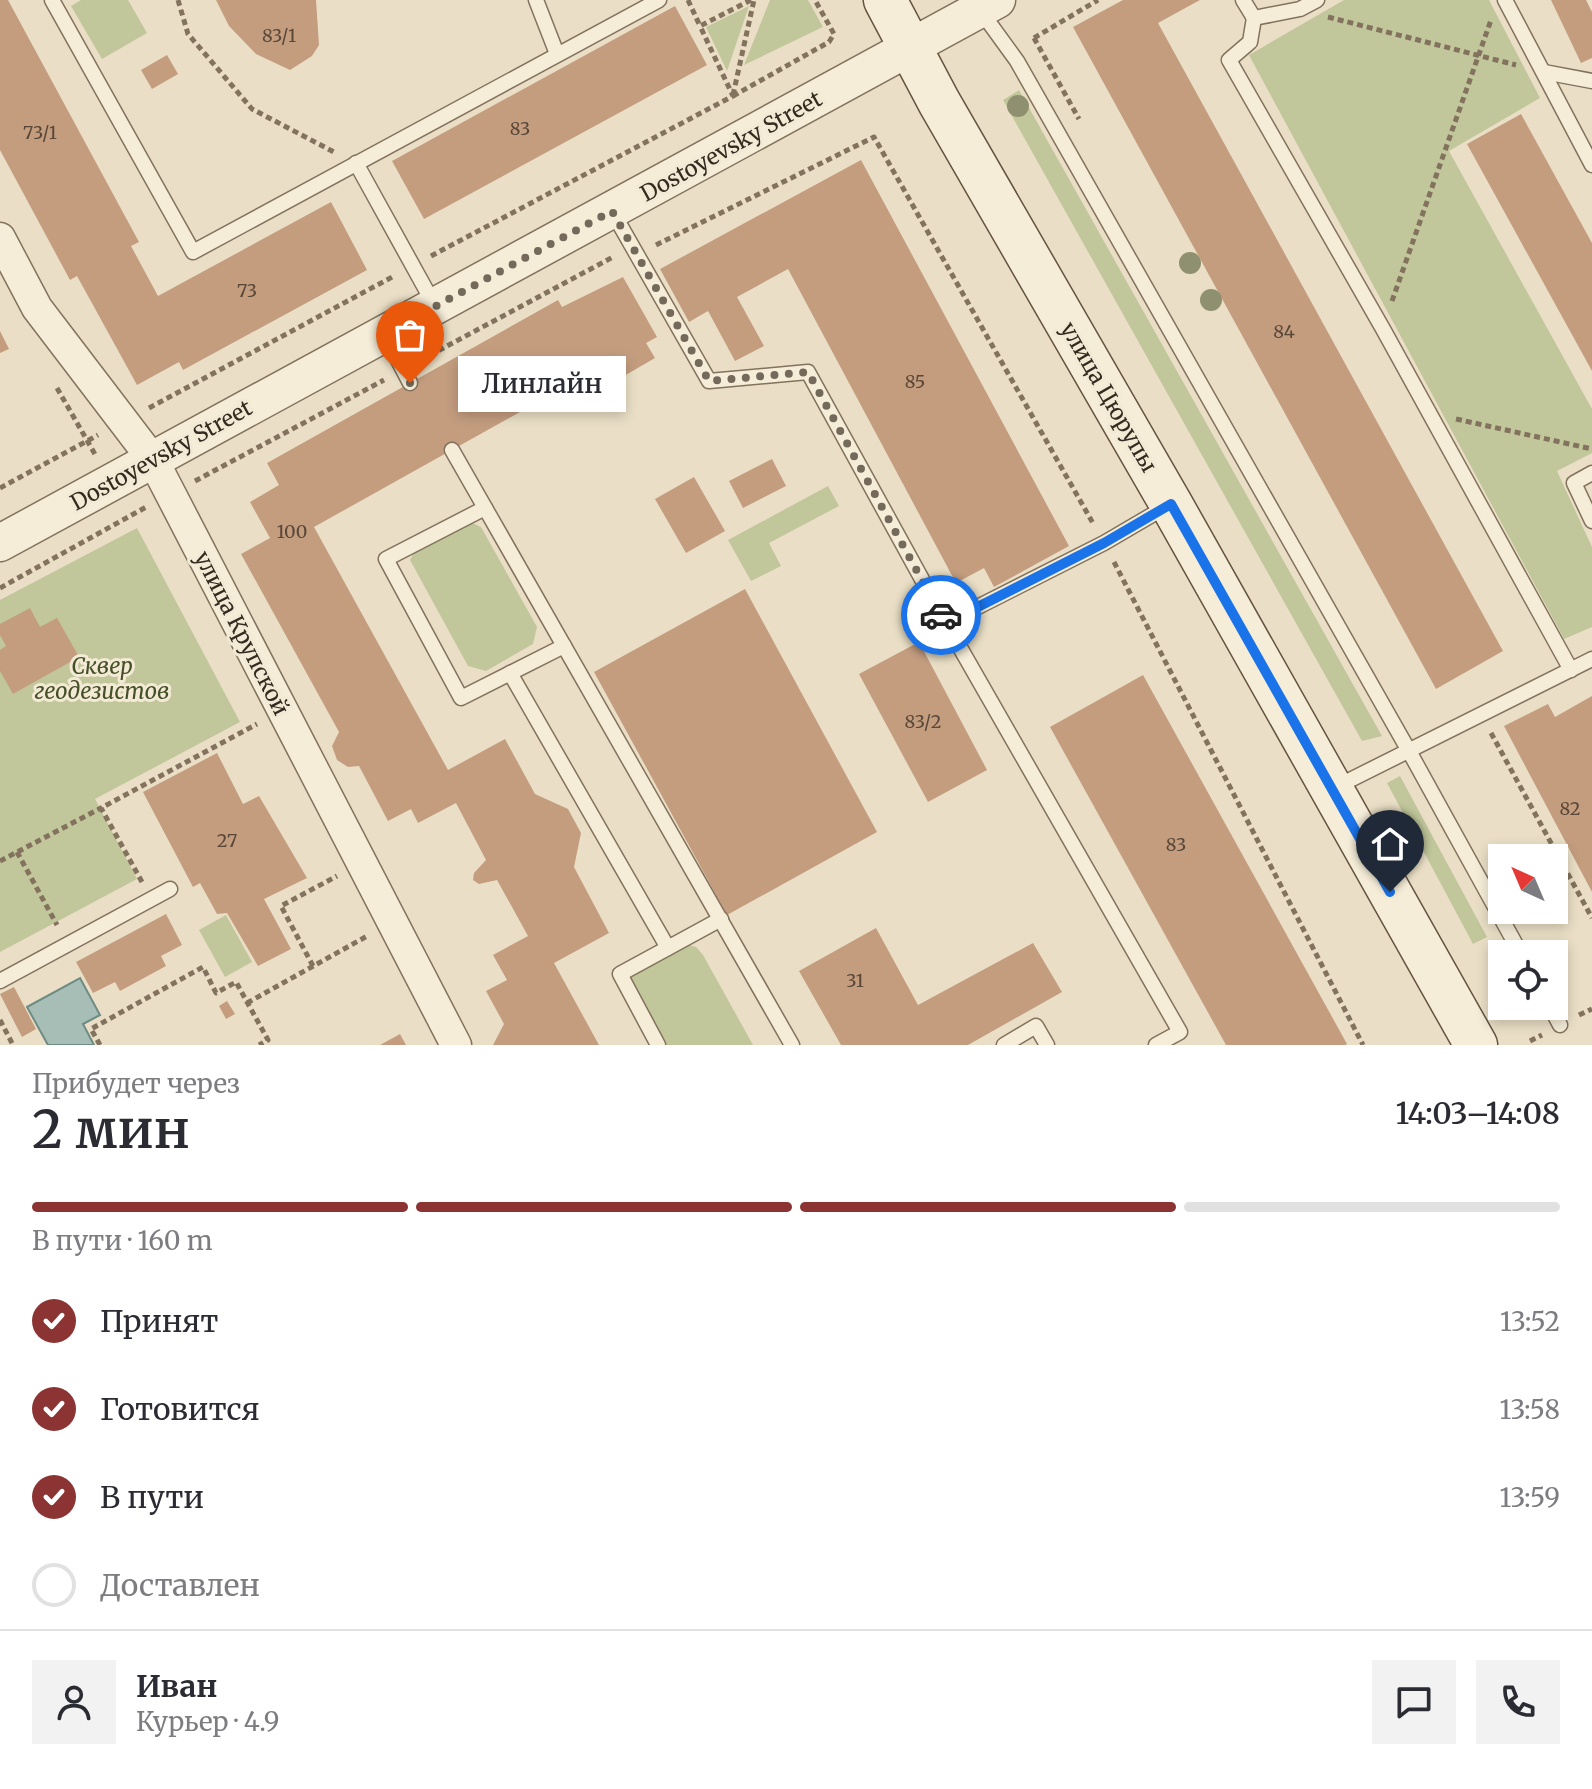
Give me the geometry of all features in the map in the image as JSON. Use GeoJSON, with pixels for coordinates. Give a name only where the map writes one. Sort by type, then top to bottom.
{"type":"FeatureCollection","features":[{"type":"Feature","properties":{"kind":"main road","name":"улица Цюрупы"},"geometry":{"type":"LineString","coordinates":[[885,0],[1476,1045]]}},
{"type":"Feature","properties":{"kind":"street","name":"Dostoyevsky Street"},"geometry":{"type":"LineString","coordinates":[[0,543],[988,5]]}},
{"type":"Feature","properties":{"kind":"street","name":"улица Крупской"},"geometry":{"type":"LineString","coordinates":[[0,238],[37,308],[153,460],[456,1045]]}},
{"type":"Feature","properties":{"kind":"lane"},"geometry":{"type":"LineString","coordinates":[[52,0],[193,252],[659,0]]}},
{"type":"Feature","properties":{"kind":"lane"},"geometry":{"type":"LineString","coordinates":[[536,0],[557,54]]}},
{"type":"Feature","properties":{"kind":"lane"},"geometry":{"type":"LineString","coordinates":[[1243,0],[1254,18],[1250,42],[1229,60],[1383,329],[1571,670]]}},
{"type":"Feature","properties":{"kind":"lane"},"geometry":{"type":"LineString","coordinates":[[1254,18],[1300,9],[1317,0]]}},
{"type":"Feature","properties":{"kind":"lane"},"geometry":{"type":"LineString","coordinates":[[1505,0],[1592,165]]}},
{"type":"Feature","properties":{"kind":"lane"},"geometry":{"type":"LineString","coordinates":[[988,5],[1513,940]]}},
{"type":"Feature","properties":{"kind":"lane"},"geometry":{"type":"LineString","coordinates":[[1544,72],[1592,81]]}},
{"type":"Feature","properties":{"kind":"lane"},"geometry":{"type":"LineString","coordinates":[[356,163],[435,307]]}},
{"type":"Feature","properties":{"kind":"lane"},"geometry":{"type":"LineString","coordinates":[[612,211],[709,381],[808,372],[946,623],[1180,1032],[1156,1045]]}},
{"type":"Feature","properties":{"kind":"lane"},"geometry":{"type":"LineString","coordinates":[[384,334],[407,376]]}},
{"type":"Feature","properties":{"kind":"lane"},"geometry":{"type":"LineString","coordinates":[[452,450],[792,1045]]}},
{"type":"Feature","properties":{"kind":"lane"},"geometry":{"type":"LineString","coordinates":[[1592,473],[1574,483],[1592,521]]}},
{"type":"Feature","properties":{"kind":"lane"},"geometry":{"type":"LineString","coordinates":[[946,623],[1104,543],[1171,504]]}},
{"type":"Feature","properties":{"kind":"lane"},"geometry":{"type":"LineString","coordinates":[[485,508],[386,559],[461,698],[564,646]]}},
{"type":"Feature","properties":{"kind":"lane"},"geometry":{"type":"LineString","coordinates":[[1332,789],[1592,659]]}},
{"type":"Feature","properties":{"kind":"lane"},"geometry":{"type":"LineString","coordinates":[[510,673],[668,948]]}},
{"type":"Feature","properties":{"kind":"lane"},"geometry":{"type":"LineString","coordinates":[[0,981],[170,889]]}},
{"type":"Feature","properties":{"kind":"lane"},"geometry":{"type":"LineString","coordinates":[[658,1045],[620,974],[721,919]]}},
{"type":"Feature","properties":{"kind":"lane"},"geometry":{"type":"LineString","coordinates":[[1557,1020],[1560,1025]]}},
{"type":"Feature","properties":{"kind":"lane"},"geometry":{"type":"LineString","coordinates":[[1004,1045],[1036,1026],[1047,1045]]}},
{"type":"Feature","properties":{"kind":"path"},"geometry":{"type":"LineString","coordinates":[[178,0],[188,34],[252,109],[356,163]]}},
{"type":"Feature","properties":{"kind":"path"},"geometry":{"type":"LineString","coordinates":[[688,0],[700,26],[752,0]]}},
{"type":"Feature","properties":{"kind":"path"},"geometry":{"type":"LineString","coordinates":[[752,0],[733,96],[829,42],[834,34],[815,0]]}},
{"type":"Feature","properties":{"kind":"path"},"geometry":{"type":"LineString","coordinates":[[1017,61],[1034,38],[1098,0]]}},
{"type":"Feature","properties":{"kind":"path"},"geometry":{"type":"LineString","coordinates":[[1300,9],[1544,72]]}},
{"type":"Feature","properties":{"kind":"path"},"geometry":{"type":"LineString","coordinates":[[1383,329],[1493,14]]}},
{"type":"Feature","properties":{"kind":"path"},"geometry":{"type":"LineString","coordinates":[[170,494],[407,376],[617,255],[636,254],[874,137],[1104,543],[1363,1045]]}},
{"type":"Feature","properties":{"kind":"path"},"geometry":{"type":"LineString","coordinates":[[1429,413],[1592,449]]}},
{"type":"Feature","properties":{"kind":"path"},"geometry":{"type":"LineString","coordinates":[[0,588],[156,502],[113,482],[86,441]]}},
{"type":"Feature","properties":{"kind":"path"},"geometry":{"type":"LineString","coordinates":[[1481,714],[1592,918]]}},
{"type":"Feature","properties":{"kind":"path"},"geometry":{"type":"LineString","coordinates":[[0,861],[268,718]]}},
{"type":"Feature","properties":{"kind":"path"},"geometry":{"type":"LineString","coordinates":[[101,808],[151,900]]}},
{"type":"Feature","properties":{"kind":"path"},"geometry":{"type":"LineString","coordinates":[[17,852],[68,945]]}},
{"type":"Feature","properties":{"kind":"path"},"geometry":{"type":"LineString","coordinates":[[313,966],[281,906],[348,870]]}},
{"type":"Feature","properties":{"kind":"path"},"geometry":{"type":"LineString","coordinates":[[247,1003],[380,929]]}},
{"type":"Feature","properties":{"kind":"path"},"geometry":{"type":"LineString","coordinates":[[100,1045],[91,1029],[203,967],[216,993],[236,982],[268,1040],[259,1045]]}},
{"type":"Feature","properties":{"kind":"path"},"geometry":{"type":"LineString","coordinates":[[0,1020],[13,1045]]}},
{"type":"Feature","properties":{"kind":"green space"},"geometry":{"type":"Polygon","coordinates":[[[81,0],[128,0],[147,33],[102,59],[71,6],[81,0]]]}},
{"type":"Feature","properties":{"kind":"green space"},"geometry":{"type":"Polygon","coordinates":[[[770,0],[808,0],[823,27],[744,65],[770,0]]]}},
{"type":"Feature","properties":{"kind":"green space"},"geometry":{"type":"Polygon","coordinates":[[[1344,0],[1489,0],[1540,98],[1449,151],[1592,409],[1592,453],[1557,471],[1592,547],[1592,627],[1564,639],[1249,55],[1344,0]]]}},
{"type":"Feature","properties":{"kind":"green space"},"geometry":{"type":"Polygon","coordinates":[[[749,6],[727,71],[706,27],[749,6]]]}},
{"type":"Feature","properties":{"kind":"green space"},"geometry":{"type":"Polygon","coordinates":[[[1019,90],[1382,736],[1362,741],[1003,100],[1019,90]]]}},
{"type":"Feature","properties":{"kind":"green space"},"geometry":{"type":"Polygon","coordinates":[[[828,486],[839,506],[769,543],[781,566],[751,581],[728,540],[828,486]]]}},
{"type":"Feature","properties":{"kind":"green space"},"geometry":{"type":"Polygon","coordinates":[[[468,521],[481,527],[537,627],[533,644],[486,671],[468,666],[410,560],[416,549],[468,521]]]}},
{"type":"Feature","properties":{"kind":"green space","name":"Сквер геодезистов"},"geometry":{"type":"Polygon","coordinates":[[[137,528],[240,722],[95,799],[137,879],[0,952],[0,600],[137,528]]]}},
{"type":"Feature","properties":{"kind":"green space"},"geometry":{"type":"Polygon","coordinates":[[[1400,776],[1487,937],[1473,944],[1387,783],[1400,776]]]}},
{"type":"Feature","properties":{"kind":"green space"},"geometry":{"type":"Polygon","coordinates":[[[226,915],[252,962],[225,977],[199,930],[226,915]]]}},
{"type":"Feature","properties":{"kind":"green space"},"geometry":{"type":"Polygon","coordinates":[[[685,944],[696,947],[703,955],[753,1045],[663,1045],[630,979],[638,970],[685,944]]]}},
{"type":"Feature","properties":{"kind":"water"},"geometry":{"type":"Polygon","coordinates":[[[80,978],[100,1015],[83,1024],[94,1045],[48,1045],[27,1007],[80,978]]]}},
{"type":"Feature","properties":{"kind":"building"},"geometry":{"type":"Polygon","coordinates":[[[0,0],[8,0],[139,242],[131,246],[158,296],[331,202],[367,270],[183,370],[179,362],[137,385],[77,276],[70,280],[0,150],[0,0]]]}},
{"type":"Feature","properties":{"kind":"building"},"geometry":{"type":"Polygon","coordinates":[[[216,0],[316,0],[319,45],[312,56],[290,70],[256,54],[229,26],[216,0]]]}},
{"type":"Feature","properties":{"kind":"building"},"geometry":{"type":"Polygon","coordinates":[[[1123,0],[1200,0],[1158,23],[1503,651],[1436,689],[1073,27],[1123,0]]]}},
{"type":"Feature","properties":{"kind":"building"},"geometry":{"type":"Polygon","coordinates":[[[1551,0],[1586,0],[1592,12],[1592,58],[1581,63],[1551,0]]]}},
{"type":"Feature","properties":{"kind":"building"},"geometry":{"type":"Polygon","coordinates":[[[675,6],[707,65],[424,219],[392,161],[675,6]]]}},
{"type":"Feature","properties":{"kind":"building"},"geometry":{"type":"Polygon","coordinates":[[[167,55],[178,74],[152,89],[141,70],[167,55]]]}},
{"type":"Feature","properties":{"kind":"building"},"geometry":{"type":"Polygon","coordinates":[[[1521,114],[1592,243],[1592,371],[1467,144],[1521,114]]]}},
{"type":"Feature","properties":{"kind":"building"},"geometry":{"type":"Polygon","coordinates":[[[861,160],[1069,546],[994,587],[984,568],[956,583],[788,269],[737,297],[764,346],[735,361],[708,311],[689,322],[660,269],[861,160]]]}},
{"type":"Feature","properties":{"kind":"building"},"geometry":{"type":"Polygon","coordinates":[[[623,277],[657,337],[646,343],[655,358],[624,376],[615,359],[314,527],[448,770],[505,739],[535,794],[568,809],[581,833],[574,867],[609,933],[554,963],[599,1045],[493,1045],[504,1024],[486,991],[507,980],[493,955],[528,936],[497,880],[479,884],[473,880],[474,873],[486,860],[456,803],[418,823],[411,809],[388,821],[359,766],[348,767],[337,760],[332,746],[339,732],[241,554],[270,538],[250,502],[279,485],[267,463],[558,300],[562,307],[623,277]]]}},
{"type":"Feature","properties":{"kind":"building"},"geometry":{"type":"Polygon","coordinates":[[[0,331],[9,349],[0,353],[0,331]]]}},
{"type":"Feature","properties":{"kind":"building"},"geometry":{"type":"Polygon","coordinates":[[[772,459],[786,486],[743,508],[729,481],[772,459]]]}},
{"type":"Feature","properties":{"kind":"building"},"geometry":{"type":"Polygon","coordinates":[[[694,477],[725,531],[686,553],[655,499],[694,477]]]}},
{"type":"Feature","properties":{"kind":"building"},"geometry":{"type":"Polygon","coordinates":[[[745,589],[877,832],[727,915],[594,672],[745,589]]]}},
{"type":"Feature","properties":{"kind":"building"},"geometry":{"type":"Polygon","coordinates":[[[30,608],[40,627],[57,618],[79,657],[13,694],[0,671],[0,650],[6,646],[0,635],[0,624],[30,608]]]}},
{"type":"Feature","properties":{"kind":"building"},"geometry":{"type":"Polygon","coordinates":[[[919,642],[987,770],[928,802],[859,674],[919,642]]]}},
{"type":"Feature","properties":{"kind":"building"},"geometry":{"type":"Polygon","coordinates":[[[1143,675],[1347,1044],[1226,1045],[1050,727],[1143,675]]]}},
{"type":"Feature","properties":{"kind":"building"},"geometry":{"type":"Polygon","coordinates":[[[1592,696],[1592,892],[1504,726],[1548,704],[1555,717],[1592,696]]]}},
{"type":"Feature","properties":{"kind":"building"},"geometry":{"type":"Polygon","coordinates":[[[217,753],[243,804],[259,796],[307,878],[264,899],[291,949],[258,966],[227,913],[217,914],[200,883],[193,887],[143,792],[217,753]]]}},
{"type":"Feature","properties":{"kind":"building"},"geometry":{"type":"Polygon","coordinates":[[[166,914],[182,945],[161,956],[166,966],[120,991],[115,982],[93,993],[76,962],[166,914]]]}},
{"type":"Feature","properties":{"kind":"building"},"geometry":{"type":"Polygon","coordinates":[[[876,928],[918,1005],[1033,943],[1062,992],[968,1045],[841,1045],[799,971],[876,928]]]}},
{"type":"Feature","properties":{"kind":"building"},"geometry":{"type":"Polygon","coordinates":[[[14,987],[36,1029],[22,1037],[0,994],[14,987]]]}},
{"type":"Feature","properties":{"kind":"building"},"geometry":{"type":"Polygon","coordinates":[[[227,1001],[235,1014],[226,1019],[219,1006],[227,1001]]]}},
{"type":"Feature","properties":{"kind":"building"},"geometry":{"type":"Polygon","coordinates":[[[400,1034],[406,1045],[380,1045],[400,1034]]]}},
{"type":"Feature","properties":{"kind":"way so far"},"geometry":{"type":"LineString","coordinates":[[410,383],[384,334],[612,211],[709,381],[808,372],[941,615]]}},
{"type":"Feature","properties":{"kind":"place","name":"Линлайн"},"geometry":{"type":"Point","coordinates":[410,383]}},
{"type":"Feature","properties":{"kind":"route"},"geometry":{"type":"LineString","coordinates":[[941,615],[946,623],[1104,543],[1171,504],[1390,892]]}}]}
